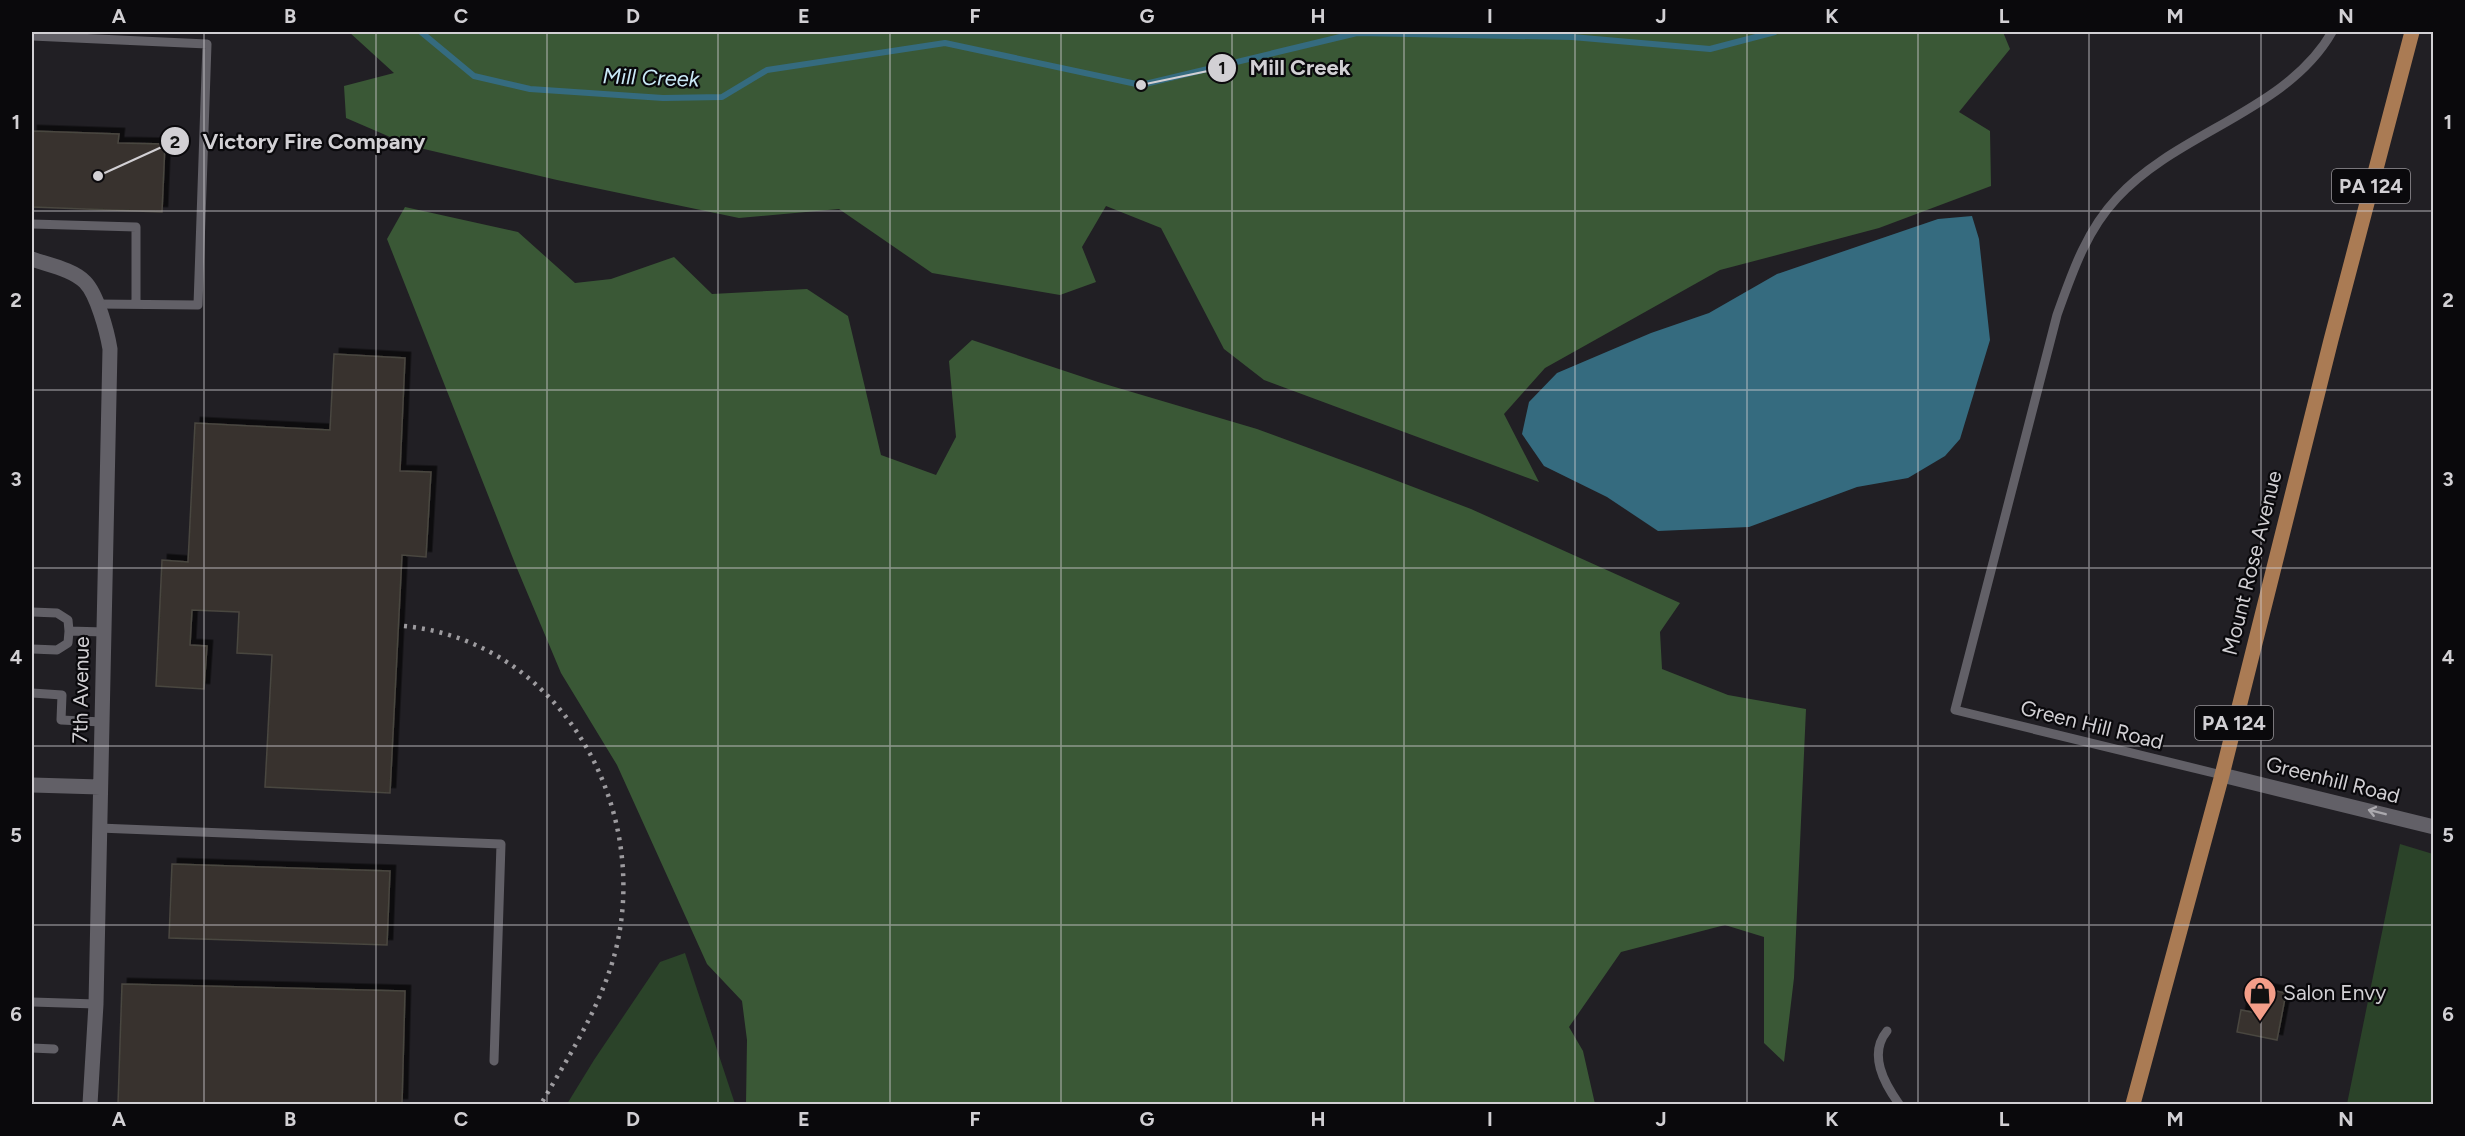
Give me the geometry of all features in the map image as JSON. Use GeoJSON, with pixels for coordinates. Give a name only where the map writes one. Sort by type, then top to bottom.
{"type":"FeatureCollection","features":[{"type":"Feature","properties":{"kind":"main road","name":"Mount Rose Avenue"},"geometry":{"type":"LineString","coordinates":[[2133,1104],[2222,774],[2331,340],[2412,32]]}},
{"type":"Feature","properties":{"kind":"street","name":"7th Avenue"},"geometry":{"type":"LineString","coordinates":[[32,259],[60,268],[85,282],[105,323],[110,349],[96,1004],[90,1104]]}},
{"type":"Feature","properties":{"kind":"street","name":"Greenhill Road"},"geometry":{"type":"LineString","coordinates":[[2222,774],[2433,827]]}},
{"type":"Feature","properties":{"kind":"street"},"geometry":{"type":"LineString","coordinates":[[32,785],[100,787]]}},
{"type":"Feature","properties":{"kind":"lane","name":"Green Hill Road"},"geometry":{"type":"LineString","coordinates":[[2222,774],[1955,710],[2057,315],[2074,267],[2092,230],[2116,198],[2143,173],[2179,148],[2279,88],[2305,65],[2332,32]]}},
{"type":"Feature","properties":{"kind":"lane"},"geometry":{"type":"LineString","coordinates":[[32,36],[207,44],[198,305],[96,304]]}},
{"type":"Feature","properties":{"kind":"lane"},"geometry":{"type":"LineString","coordinates":[[32,224],[136,226],[136,304]]}},
{"type":"Feature","properties":{"kind":"lane"},"geometry":{"type":"LineString","coordinates":[[32,612],[57,613],[68,620],[69,631],[68,643],[57,650],[32,649]]}},
{"type":"Feature","properties":{"kind":"lane"},"geometry":{"type":"LineString","coordinates":[[69,631],[104,632]]}},
{"type":"Feature","properties":{"kind":"lane"},"geometry":{"type":"LineString","coordinates":[[32,693],[62,695],[61,720],[102,722]]}},
{"type":"Feature","properties":{"kind":"lane"},"geometry":{"type":"LineString","coordinates":[[99,828],[501,844],[494,1061]]}},
{"type":"Feature","properties":{"kind":"lane"},"geometry":{"type":"LineString","coordinates":[[32,1002],[96,1004]]}},
{"type":"Feature","properties":{"kind":"lane"},"geometry":{"type":"LineString","coordinates":[[1887,1031],[1881,1038],[1879,1047],[1880,1070],[1899,1104]]}},
{"type":"Feature","properties":{"kind":"lane"},"geometry":{"type":"LineString","coordinates":[[32,1048],[54,1049]]}},
{"type":"Feature","properties":{"kind":"green space"},"geometry":{"type":"Polygon","coordinates":[[[349,32],[2003,32],[2010,49],[1959,112],[1990,131],[1991,186],[1879,228],[1720,270],[1545,368],[1504,414],[1539,482],[1264,380],[1224,349],[1161,228],[1106,206],[1082,247],[1096,282],[1060,295],[932,273],[839,209],[739,218],[557,180],[411,146],[346,118],[344,86],[394,73],[349,32]]]}},
{"type":"Feature","properties":{"kind":"green space"},"geometry":{"type":"Polygon","coordinates":[[[405,207],[518,232],[575,283],[611,279],[674,257],[712,294],[807,289],[848,316],[881,455],[936,475],[956,437],[949,361],[972,340],[1098,382],[1257,429],[1374,472],[1471,509],[1680,603],[1660,632],[1662,669],[1728,695],[1806,709],[1794,978],[1784,1062],[1764,1043],[1764,937],[1725,925],[1621,952],[1569,1027],[1583,1051],[1595,1104],[746,1104],[747,1040],[742,1001],[707,964],[617,765],[561,673],[516,566],[387,239],[405,207]]]}},
{"type":"Feature","properties":{"kind":"green space"},"geometry":{"type":"Polygon","coordinates":[[[2400,844],[2433,854],[2433,1104],[2347,1104],[2400,844]]]}},
{"type":"Feature","properties":{"kind":"green space"},"geometry":{"type":"Polygon","coordinates":[[[685,953],[735,1104],[567,1104],[660,962],[685,953]]]}},
{"type":"Feature","properties":{"kind":"water"},"geometry":{"type":"Polygon","coordinates":[[[1972,216],[1979,239],[1990,340],[1960,439],[1945,456],[1908,478],[1857,487],[1749,527],[1658,531],[1607,497],[1544,466],[1522,434],[1529,402],[1557,373],[1651,333],[1709,313],[1777,274],[1938,219],[1972,216]]]}},
{"type":"Feature","properties":{"kind":"building"},"geometry":{"type":"Polygon","coordinates":[[[32,131],[119,134],[118,143],[165,144],[162,212],[32,207],[32,131]]]}},
{"type":"Feature","properties":{"kind":"building"},"geometry":{"type":"Polygon","coordinates":[[[334,354],[405,358],[400,471],[431,472],[426,557],[402,555],[390,793],[265,787],[272,655],[237,653],[239,612],[192,610],[190,645],[207,646],[204,689],[156,686],[162,560],[188,562],[195,423],[330,430],[334,354]]]}},
{"type":"Feature","properties":{"kind":"building"},"geometry":{"type":"Polygon","coordinates":[[[172,864],[390,871],[387,945],[169,938],[172,864]]]}},
{"type":"Feature","properties":{"kind":"building"},"geometry":{"type":"Polygon","coordinates":[[[122,984],[405,991],[402,1104],[118,1104],[122,984]]]}},
{"type":"Feature","properties":{"kind":"building","name":"Salon Envy"},"geometry":{"type":"Polygon","coordinates":[[[2261,988],[2286,993],[2277,1040],[2237,1032],[2241,1010],[2257,1013],[2261,988]]]}},
{"type":"Feature","properties":{"kind":"waterway","name":"Mill Creek"},"geometry":{"type":"LineString","coordinates":[[421,32],[474,76],[530,89],[663,98],[722,97],[767,70],[945,43],[1141,85],[1357,33],[1572,37],[1710,49],[1775,32]]}},
{"type":"Feature","properties":{"kind":"railway"},"geometry":{"type":"LineString","coordinates":[[404,626],[459,638],[507,662],[548,697],[581,739],[605,787],[619,839],[623,894],[616,949],[594,1010],[541,1104]]}},
{"type":"Feature","properties":{"kind":"place","name":"Mill Creek"},"geometry":{"type":"Point","coordinates":[1141,85]}},
{"type":"Feature","properties":{"kind":"place","name":"Victory Fire Company"},"geometry":{"type":"Point","coordinates":[98,176]}},
{"type":"Feature","properties":{"kind":"place","name":"Salon Envy"},"geometry":{"type":"Point","coordinates":[2260,1022]}}]}
